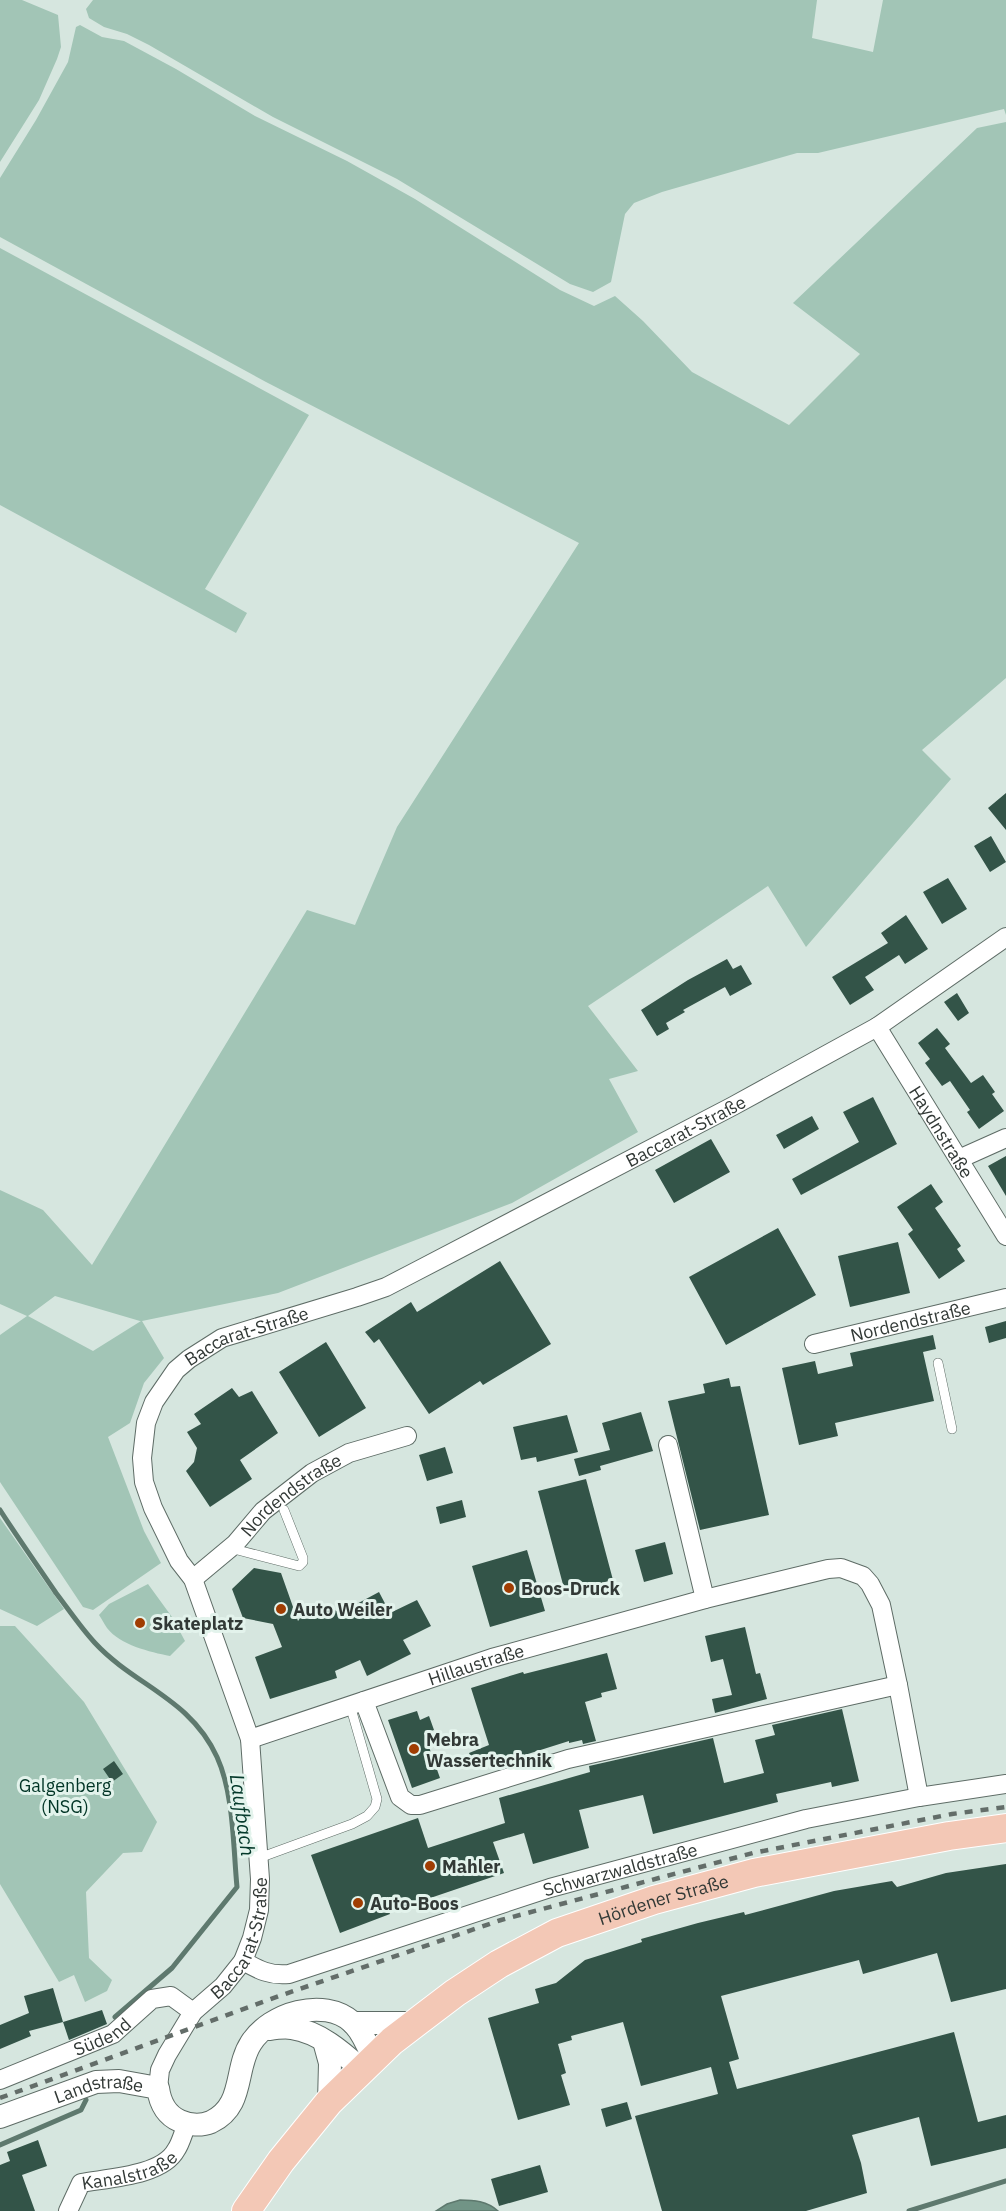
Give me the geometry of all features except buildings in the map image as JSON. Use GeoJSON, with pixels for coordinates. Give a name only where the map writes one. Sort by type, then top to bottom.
{"type":"FeatureCollection","features":[{"type":"Feature","properties":{"kind":"main road","name":"Hördener Straße"},"geometry":{"type":"LineString","coordinates":[[246,2211],[281,2161],[329,2102],[367,2063],[413,2023],[499,1964],[557,1933],[654,1900],[754,1873],[949,1836],[1006,1828]]}},
{"type":"Feature","properties":{"kind":"street","name":"Baccarat-Straße"},"geometry":{"type":"LineString","coordinates":[[158,2088],[160,2070],[193,2012],[222,1986],[243,1961],[259,1910],[250,1739],[193,1580],[179,1561],[153,1508],[144,1482],[142,1458],[146,1423],[154,1402],[176,1370],[222,1338],[386,1287],[723,1111],[877,1027],[1006,937]]}},
{"type":"Feature","properties":{"kind":"street","name":"Haydnstraße"},"geometry":{"type":"LineString","coordinates":[[877,1027],[1006,1236]]}},
{"type":"Feature","properties":{"kind":"street"},"geometry":{"type":"LineString","coordinates":[[959,1159],[1006,1138]]}},
{"type":"Feature","properties":{"kind":"street","name":"Nordendstraße"},"geometry":{"type":"LineString","coordinates":[[814,1344],[1006,1298]]}},
{"type":"Feature","properties":{"kind":"street","name":"Nordendstraße"},"geometry":{"type":"LineString","coordinates":[[193,1580],[230,1548],[263,1511],[312,1473],[349,1453],[407,1436]]}},
{"type":"Feature","properties":{"kind":"street"},"geometry":{"type":"LineString","coordinates":[[668,1445],[705,1599]]}},
{"type":"Feature","properties":{"kind":"street","name":"Hillaustraße"},"geometry":{"type":"LineString","coordinates":[[250,1739],[492,1658],[705,1599],[828,1569],[841,1568],[863,1576],[870,1584],[880,1605],[919,1797]]}},
{"type":"Feature","properties":{"kind":"street"},"geometry":{"type":"LineString","coordinates":[[357,1703],[400,1797],[411,1806],[568,1759],[898,1685]]}},
{"type":"Feature","properties":{"kind":"street","name":"Schwarzwaldstraße"},"geometry":{"type":"LineString","coordinates":[[243,1961],[265,1973],[289,1974],[550,1888],[806,1819],[919,1797],[1006,1784]]}},
{"type":"Feature","properties":{"kind":"street","name":"Südend"},"geometry":{"type":"LineString","coordinates":[[0,2080],[113,2034],[152,1999],[171,1996],[193,2012]]}},
{"type":"Feature","properties":{"kind":"street"},"geometry":{"type":"LineString","coordinates":[[187,2124],[208,2124],[225,2113],[231,2106],[238,2087],[245,2053],[252,2041],[264,2029],[283,2017],[301,2010],[321,2009],[337,2013],[353,2023],[364,2038],[367,2063]]}},
{"type":"Feature","properties":{"kind":"street"},"geometry":{"type":"LineString","coordinates":[[353,2023],[413,2023]]}},
{"type":"Feature","properties":{"kind":"street"},"geometry":{"type":"LineString","coordinates":[[264,2029],[291,2027],[309,2032],[367,2063]]}},
{"type":"Feature","properties":{"kind":"street"},"geometry":{"type":"LineString","coordinates":[[324,2041],[330,2063],[329,2102]]}},
{"type":"Feature","properties":{"kind":"street","name":"Landstraße"},"geometry":{"type":"LineString","coordinates":[[0,2117],[96,2082],[119,2082],[158,2088],[160,2100],[166,2110],[175,2119],[187,2124]]}},
{"type":"Feature","properties":{"kind":"street","name":"Kanalstraße"},"geometry":{"type":"LineString","coordinates":[[68,2211],[81,2183],[143,2172],[168,2160],[176,2151],[187,2124]]}},
{"type":"Feature","properties":{"kind":"lane"},"geometry":{"type":"LineString","coordinates":[[938,1363],[952,1429]]}},
{"type":"Feature","properties":{"kind":"lane"},"geometry":{"type":"LineString","coordinates":[[230,1548],[298,1566],[303,1562],[303,1558],[284,1509]]}},
{"type":"Feature","properties":{"kind":"lane"},"geometry":{"type":"LineString","coordinates":[[258,1858],[352,1824],[367,1816],[375,1807],[376,1799],[357,1703]]}},
{"type":"Feature","properties":{"kind":"green space"},"geometry":{"type":"Polygon","coordinates":[[[0,0],[22,0],[58,15],[61,47],[39,100],[0,162],[0,0]]]}},
{"type":"Feature","properties":{"kind":"green space"},"geometry":{"type":"Polygon","coordinates":[[[93,0],[817,0],[812,38],[873,52],[883,0],[1006,0],[1006,115],[1004,109],[818,153],[797,153],[662,192],[634,203],[625,214],[611,282],[593,292],[570,284],[397,179],[273,117],[149,45],[127,34],[104,27],[89,18],[86,9],[93,0]]]}},
{"type":"Feature","properties":{"kind":"green space"},"geometry":{"type":"Polygon","coordinates":[[[80,25],[102,37],[124,41],[255,116],[347,161],[415,199],[560,290],[594,306],[615,296],[643,321],[692,372],[789,425],[860,354],[793,303],[977,128],[1006,122],[1006,678],[922,750],[951,779],[806,947],[768,886],[588,1006],[638,1071],[609,1079],[638,1132],[512,1203],[278,1293],[142,1321],[164,1358],[144,1383],[130,1423],[108,1437],[144,1531],[161,1563],[93,1610],[83,1607],[0,1482],[0,1335],[27,1316],[0,1304],[0,1190],[43,1210],[92,1265],[307,910],[355,925],[397,827],[579,543],[266,382],[0,237],[0,178],[68,62],[76,27],[80,25]],[[55,1296],[28,1316],[93,1351],[141,1321],[55,1296]]]}},
{"type":"Feature","properties":{"kind":"green space"},"geometry":{"type":"Polygon","coordinates":[[[0,248],[309,415],[205,589],[247,613],[236,633],[0,505],[0,248]]]}},
{"type":"Feature","properties":{"kind":"green space"},"geometry":{"type":"Polygon","coordinates":[[[0,1518],[64,1609],[37,1626],[0,1609],[0,1518]]]}},
{"type":"Feature","properties":{"kind":"green space","name":"Skateplatz"},"geometry":{"type":"Polygon","coordinates":[[[148,1584],[172,1617],[185,1641],[170,1656],[145,1650],[120,1639],[107,1628],[99,1615],[109,1604],[148,1584]]]}},
{"type":"Feature","properties":{"kind":"green space","name":"Galgenberg (NSG)"},"geometry":{"type":"Polygon","coordinates":[[[0,1626],[15,1626],[84,1702],[157,1822],[142,1852],[123,1853],[86,1892],[89,1958],[112,1980],[107,1991],[85,2002],[74,1975],[59,1982],[0,1884],[0,1626]]]}},
{"type":"Feature","properties":{"kind":"shaded area"},"geometry":{"type":"Polygon","coordinates":[[[460,2200],[480,2202],[498,2211],[436,2211],[460,2200]]]}},
{"type":"Feature","properties":{"kind":"waterway","name":"Laufbach"},"geometry":{"type":"LineString","coordinates":[[0,1510],[56,1593],[95,1643],[127,1671],[177,1706],[206,1737],[217,1757],[227,1787],[237,1887],[172,1968],[115,2017]]}},
{"type":"Feature","properties":{"kind":"waterway","name":"Laufbach"},"geometry":{"type":"LineString","coordinates":[[0,2145],[81,2110],[86,2100]]}},
{"type":"Feature","properties":{"kind":"waterway"},"geometry":{"type":"LineString","coordinates":[[909,2211],[1006,2181]]}},
{"type":"Feature","properties":{"kind":"railway"},"geometry":{"type":"LineString","coordinates":[[0,2098],[282,1995],[501,1920],[753,1853],[952,1814],[1006,1807]]}},
{"type":"Feature","properties":{"kind":"place","name":"Boos-Druck"},"geometry":{"type":"Point","coordinates":[509,1588]}},
{"type":"Feature","properties":{"kind":"place","name":"Auto Weiler"},"geometry":{"type":"Point","coordinates":[281,1609]}},
{"type":"Feature","properties":{"kind":"place","name":"Skateplatz"},"geometry":{"type":"Point","coordinates":[140,1623]}},
{"type":"Feature","properties":{"kind":"place","name":"Mebra Wassertechnik"},"geometry":{"type":"Point","coordinates":[414,1749]}},
{"type":"Feature","properties":{"kind":"place","name":"Mahler"},"geometry":{"type":"Point","coordinates":[430,1866]}},
{"type":"Feature","properties":{"kind":"place","name":"Auto-Boos"},"geometry":{"type":"Point","coordinates":[358,1903]}}]}
